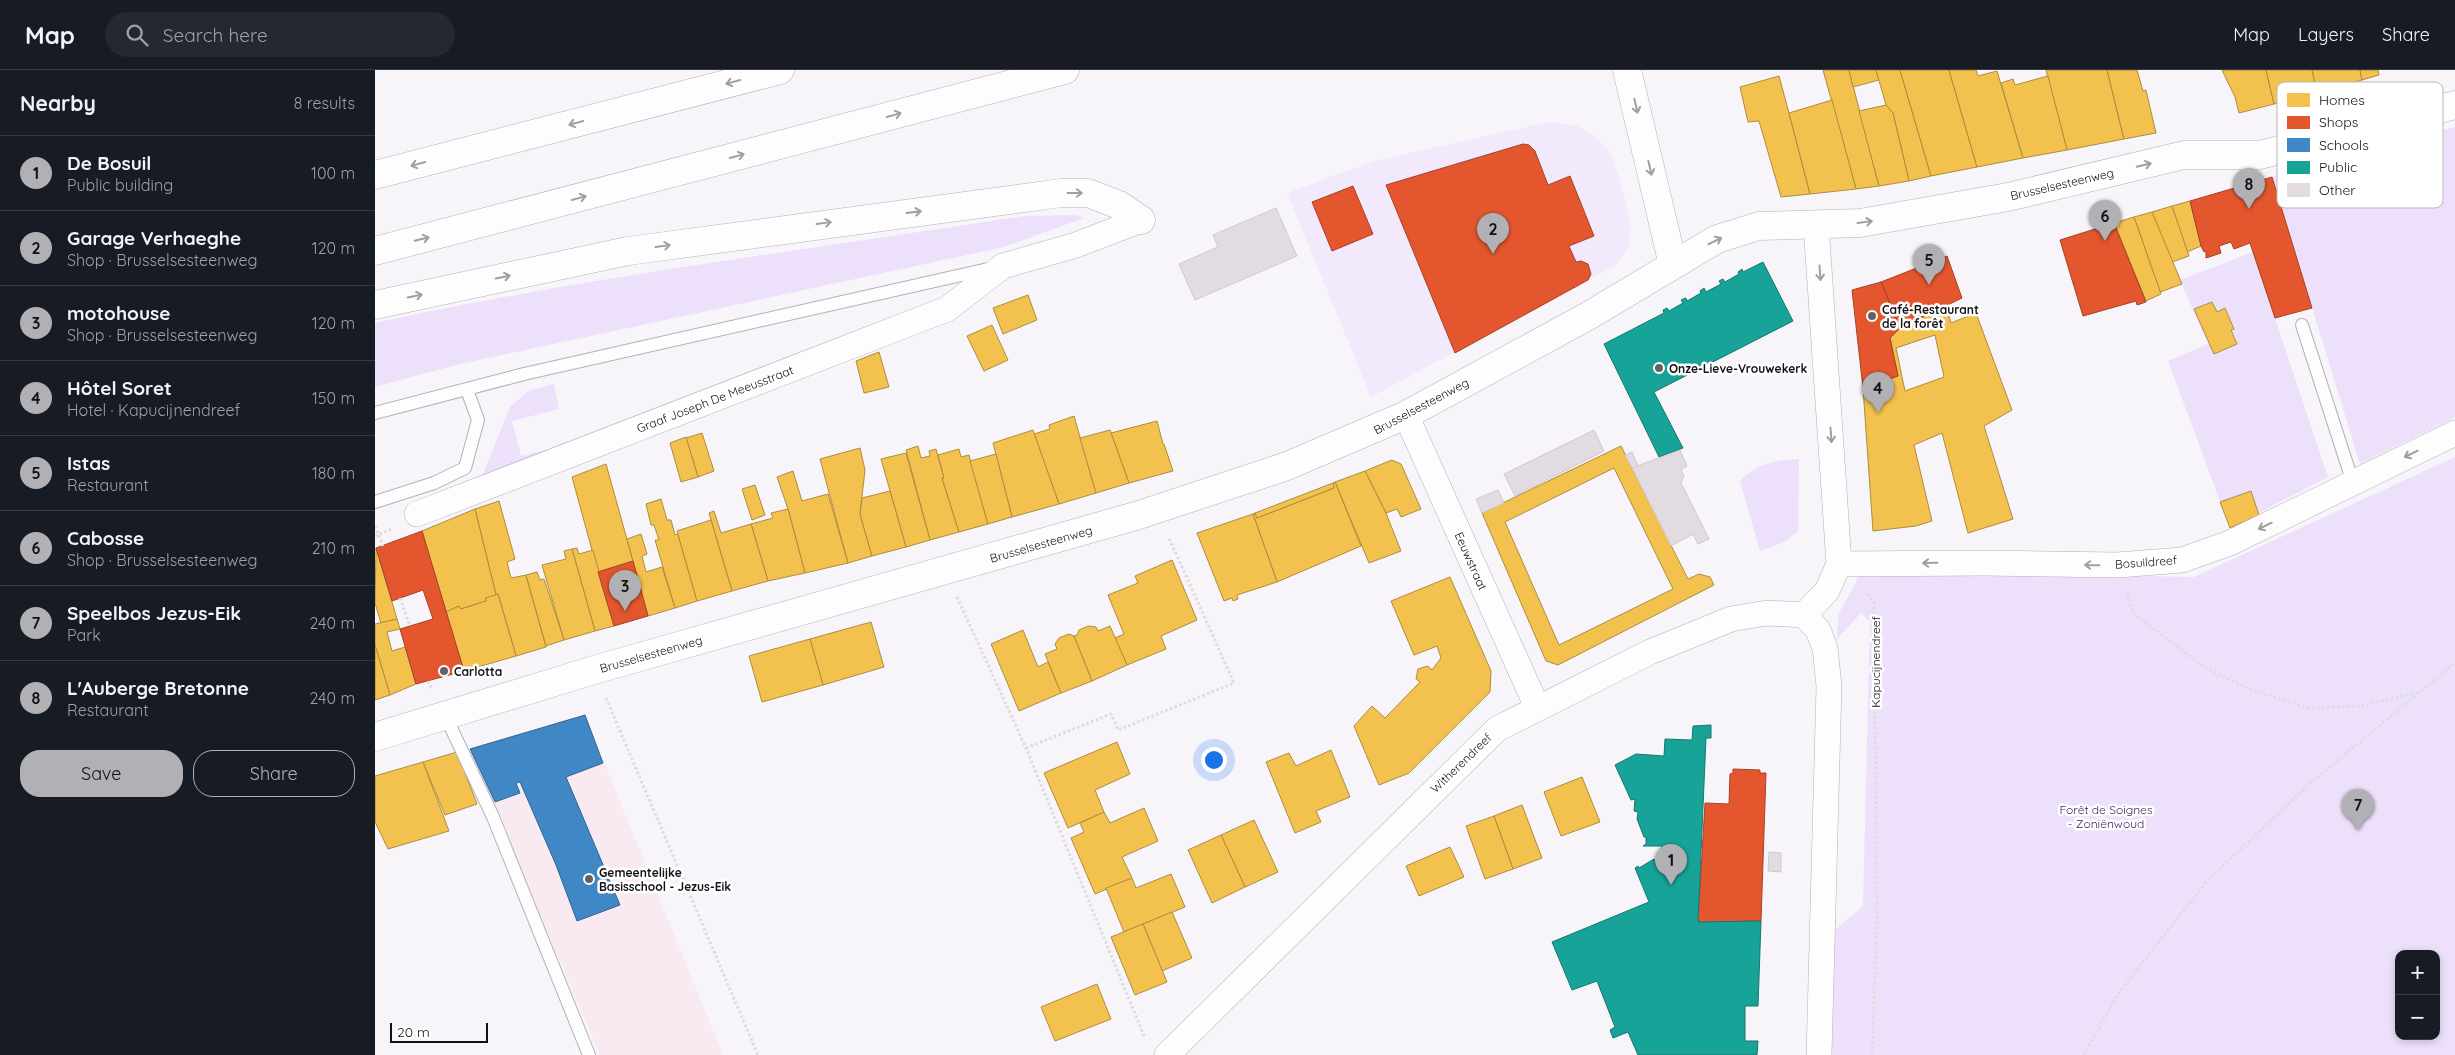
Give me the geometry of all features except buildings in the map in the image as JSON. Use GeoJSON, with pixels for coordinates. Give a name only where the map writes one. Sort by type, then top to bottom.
{"type":"FeatureCollection","features":[{"type":"Feature","properties":{"kind":"main road"},"geometry":{"type":"LineString","coordinates":[[375,175],[780,70]]}},
{"type":"Feature","properties":{"kind":"main road"},"geometry":{"type":"LineString","coordinates":[[375,251],[1065,70]]}},
{"type":"Feature","properties":{"kind":"main road"},"geometry":{"type":"LineString","coordinates":[[1627,70],[1673,265]]}},
{"type":"Feature","properties":{"kind":"main road","name":"Brusselsesteenweg"},"geometry":{"type":"LineString","coordinates":[[375,737],[594,670],[945,572],[1156,510],[1287,466],[1406,415],[1588,316],[1717,239],[1759,226],[1860,224],[2008,197],[2184,155],[2260,155],[2277,151]]}},
{"type":"Feature","properties":{"kind":"main road"},"geometry":{"type":"LineString","coordinates":[[375,305],[628,251],[1061,193],[1088,193],[1119,205],[1141,220]]}},
{"type":"Feature","properties":{"kind":"street","name":"Graaf Joseph De Meeusstraat"},"geometry":{"type":"LineString","coordinates":[[417,514],[947,309],[1003,266],[1076,245],[1141,220]]}},
{"type":"Feature","properties":{"kind":"street"},"geometry":{"type":"LineString","coordinates":[[1816,224],[1839,564],[1827,591],[1804,615],[1818,630],[1825,648],[1829,686],[1819,1055]]}},
{"type":"Feature","properties":{"kind":"street","name":"Eeuwstraat"},"geometry":{"type":"LineString","coordinates":[[1406,415],[1537,707]]}},
{"type":"Feature","properties":{"kind":"street","name":"Bosuildreef"},"geometry":{"type":"LineString","coordinates":[[1839,564],[1985,563],[2117,565],[2182,560],[2230,543],[2455,433]]}},
{"type":"Feature","properties":{"kind":"street","name":"Witherendreef"},"geometry":{"type":"LineString","coordinates":[[1157,1050],[1497,729],[1537,707],[1650,652],[1731,619],[1767,613],[1804,615]]}},
{"type":"Feature","properties":{"kind":"lane","name":"Graaf Joseph De Meeusstraat"},"geometry":{"type":"LineString","coordinates":[[375,412],[467,390],[523,374],[1003,266]]}},
{"type":"Feature","properties":{"kind":"lane"},"geometry":{"type":"LineString","coordinates":[[2302,325],[2353,483]]}},
{"type":"Feature","properties":{"kind":"lane"},"geometry":{"type":"LineString","coordinates":[[375,502],[434,483],[465,468],[478,420],[467,390]]}},
{"type":"Feature","properties":{"kind":"lane"},"geometry":{"type":"LineString","coordinates":[[445,715],[493,817],[589,1055]]}},
{"type":"Feature","properties":{"kind":"path"},"geometry":{"type":"LineString","coordinates":[[1026,748],[1111,714],[1118,730],[1233,683],[1156,510]]}},
{"type":"Feature","properties":{"kind":"path"},"geometry":{"type":"LineString","coordinates":[[375,526],[383,546]]}},
{"type":"Feature","properties":{"kind":"path","name":"Kapucijnendreef"},"geometry":{"type":"LineString","coordinates":[[1839,564],[1874,602],[1877,917],[1872,1055]]}},
{"type":"Feature","properties":{"kind":"path"},"geometry":{"type":"LineString","coordinates":[[2117,565],[2134,614],[2204,667],[2251,690],[2308,708],[2360,706],[2422,691]]}},
{"type":"Feature","properties":{"kind":"path"},"geometry":{"type":"LineString","coordinates":[[945,572],[1026,748],[1157,1050]]}},
{"type":"Feature","properties":{"kind":"path"},"geometry":{"type":"LineString","coordinates":[[401,598],[410,626]]}},
{"type":"Feature","properties":{"kind":"path"},"geometry":{"type":"LineString","coordinates":[[2084,1055],[2117,994],[2207,881],[2315,779],[2455,663]]}},
{"type":"Feature","properties":{"kind":"path"},"geometry":{"type":"LineString","coordinates":[[594,670],[758,1055]]}},
{"type":"Feature","properties":{"kind":"shaded area"},"geometry":{"type":"Polygon","coordinates":[[[1548,122],[1577,126],[1597,138],[1611,154],[1624,194],[1631,230],[1628,248],[1617,264],[1371,397],[1287,193],[1374,161],[1548,122]]]}},
{"type":"Feature","properties":{"kind":"shaded area","name":"Gemeentelijke Basisschool - Jezus-Eik"},"geometry":{"type":"Polygon","coordinates":[[[585,715],[723,1055],[600,1055],[470,749],[585,715]]]}},
{"type":"Feature","properties":{"kind":"green space"},"geometry":{"type":"Polygon","coordinates":[[[2455,127],[2455,417],[2360,464],[2282,208],[2443,208],[2443,130],[2455,127]]]}},
{"type":"Feature","properties":{"kind":"green space"},"geometry":{"type":"Polygon","coordinates":[[[2277,176],[2277,193],[2272,177],[2277,176]]]}},
{"type":"Feature","properties":{"kind":"green space"},"geometry":{"type":"Polygon","coordinates":[[[1076,215],[1084,218],[1004,247],[456,365],[375,387],[375,323],[456,306],[618,277],[1025,216],[1076,215]]]}},
{"type":"Feature","properties":{"kind":"green space"},"geometry":{"type":"Polygon","coordinates":[[[2253,252],[2328,477],[2230,528],[2168,361],[2208,344],[2180,280],[2253,252]]]}},
{"type":"Feature","properties":{"kind":"green space"},"geometry":{"type":"Polygon","coordinates":[[[554,384],[559,409],[512,421],[521,456],[545,450],[546,455],[481,479],[510,407],[528,391],[554,384]]]}},
{"type":"Feature","properties":{"kind":"green space","name":"Forêt de Soignes - Zoniënwoud"},"geometry":{"type":"Polygon","coordinates":[[[2455,457],[2455,1055],[1832,1055],[1835,930],[1863,906],[1870,622],[1861,613],[1837,639],[1838,615],[1862,571],[2194,577],[2455,457]]]}},
{"type":"Feature","properties":{"kind":"green space"},"geometry":{"type":"Polygon","coordinates":[[[1799,459],[1798,531],[1785,542],[1760,551],[1740,481],[1760,466],[1782,460],[1799,459]]]}},
{"type":"Feature","properties":{"kind":"place","name":"L'Auberge Bretonne"},"geometry":{"type":"Point","coordinates":[2249,209]}},
{"type":"Feature","properties":{"kind":"place","name":"Cabosse"},"geometry":{"type":"Point","coordinates":[2105,241]}},
{"type":"Feature","properties":{"kind":"place","name":"Garage Verhaeghe"},"geometry":{"type":"Point","coordinates":[1493,254]}},
{"type":"Feature","properties":{"kind":"place","name":"Istas"},"geometry":{"type":"Point","coordinates":[1929,285]}},
{"type":"Feature","properties":{"kind":"place","name":"Café-Restaurant de la forêt"},"geometry":{"type":"Point","coordinates":[1872,316]}},
{"type":"Feature","properties":{"kind":"place","name":"Onze-Lieve-Vrouwekerk"},"geometry":{"type":"Point","coordinates":[1659,368]}},
{"type":"Feature","properties":{"kind":"place","name":"Hôtel Soret"},"geometry":{"type":"Point","coordinates":[1878,413]}},
{"type":"Feature","properties":{"kind":"place","name":"motohouse"},"geometry":{"type":"Point","coordinates":[625,611]}},
{"type":"Feature","properties":{"kind":"place","name":"Carlotta"},"geometry":{"type":"Point","coordinates":[444,671]}},
{"type":"Feature","properties":{"kind":"place","name":"Speelbos Jezus-Eik"},"geometry":{"type":"Point","coordinates":[2358,830]}},
{"type":"Feature","properties":{"kind":"place","name":"Gemeentelijke Basisschool - Jezus-Eik"},"geometry":{"type":"Point","coordinates":[589,879]}},
{"type":"Feature","properties":{"kind":"place","name":"De Bosuil"},"geometry":{"type":"Point","coordinates":[1671,885]}}]}
